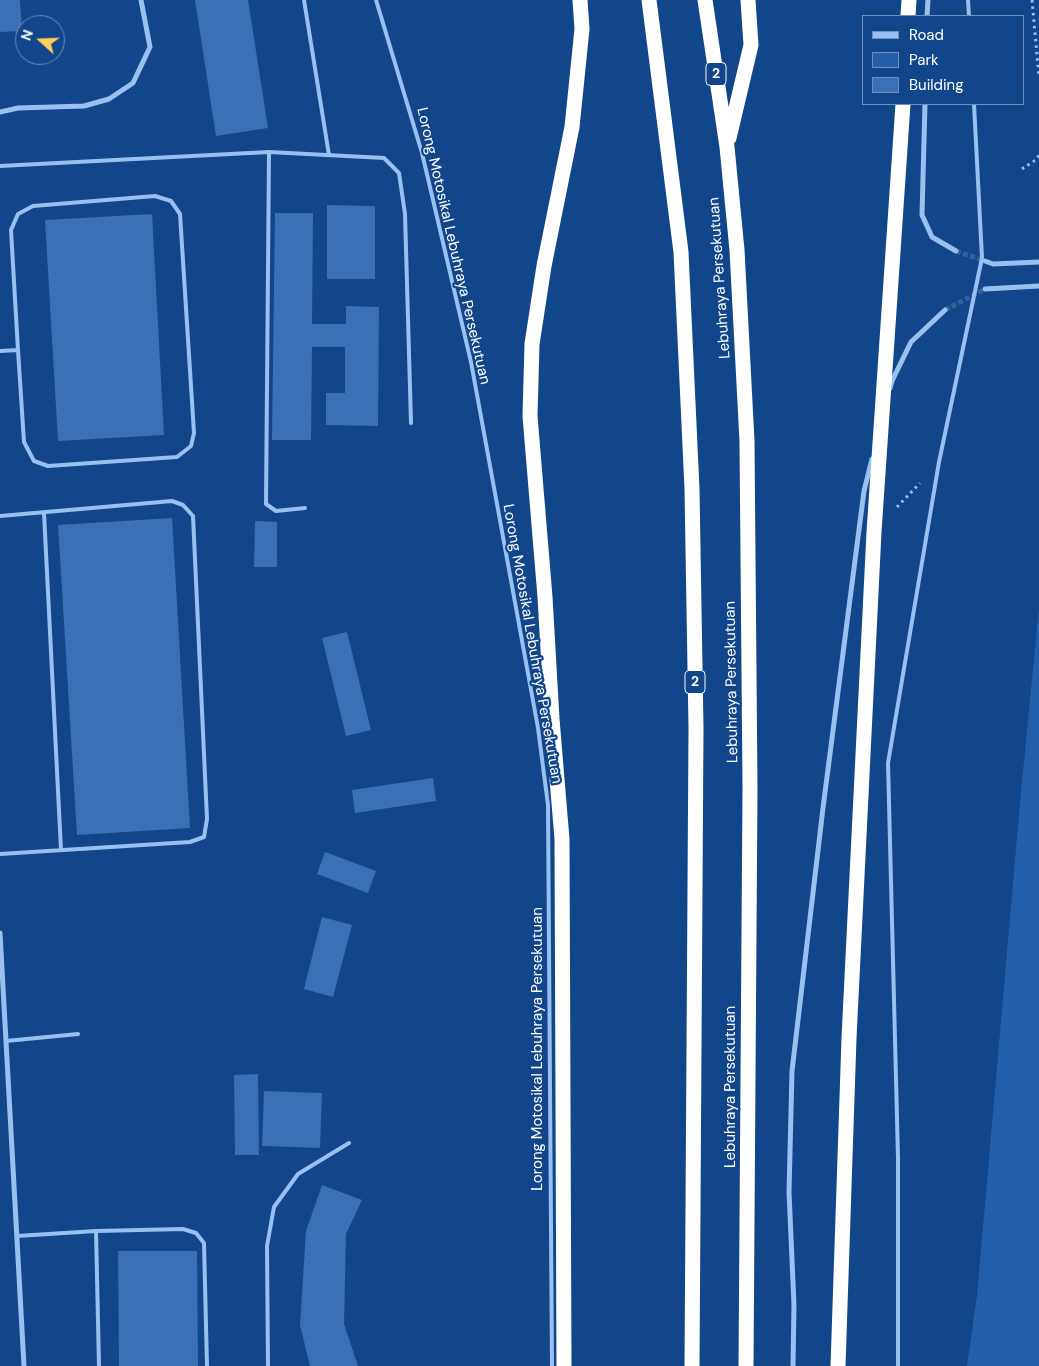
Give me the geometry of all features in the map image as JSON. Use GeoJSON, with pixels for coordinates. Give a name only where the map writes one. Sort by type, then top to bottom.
{"type":"FeatureCollection","features":[{"type":"Feature","properties":{"kind":"highway"},"geometry":{"type":"LineString","coordinates":[[564,1366],[562,839],[530,398],[532,344],[541,286],[572,127],[582,29],[580,0]]}},
{"type":"Feature","properties":{"kind":"highway","name":"2"},"geometry":{"type":"LineString","coordinates":[[649,0],[681,252],[692,489],[696,728],[692,1366]]}},
{"type":"Feature","properties":{"kind":"highway","name":"Lebuhraya Persekutuan"},"geometry":{"type":"LineString","coordinates":[[705,0],[727,147],[737,250],[747,441],[750,798],[746,1366]]}},
{"type":"Feature","properties":{"kind":"highway"},"geometry":{"type":"LineString","coordinates":[[727,147],[751,45],[748,0]]}},
{"type":"Feature","properties":{"kind":"highway"},"geometry":{"type":"LineString","coordinates":[[908,15],[909,0]]}},
{"type":"Feature","properties":{"kind":"highway"},"geometry":{"type":"LineString","coordinates":[[838,1366],[850,1010],[874,532],[904,105]]}},
{"type":"Feature","properties":{"kind":"street"},"geometry":{"type":"LineString","coordinates":[[0,112],[18,108],[84,106],[109,99],[133,83],[150,47],[141,0]]}},
{"type":"Feature","properties":{"kind":"street"},"geometry":{"type":"LineString","coordinates":[[927,15],[928,0]]}},
{"type":"Feature","properties":{"kind":"street"},"geometry":{"type":"LineString","coordinates":[[925,105],[922,215],[932,236],[956,251]]}},
{"type":"Feature","properties":{"kind":"street"},"geometry":{"type":"LineString","coordinates":[[985,261],[993,264],[1039,262]]}},
{"type":"Feature","properties":{"kind":"street"},"geometry":{"type":"LineString","coordinates":[[985,288],[1039,286]]}},
{"type":"Feature","properties":{"kind":"street"},"geometry":{"type":"LineString","coordinates":[[793,1366],[794,1305],[789,1192],[792,1071],[823,808],[864,491],[892,381],[911,342],[945,310]]}},
{"type":"Feature","properties":{"kind":"street"},"geometry":{"type":"LineString","coordinates":[[0,933],[24,1366]]}},
{"type":"Feature","properties":{"kind":"lane"},"geometry":{"type":"LineString","coordinates":[[304,0],[329,155]]}},
{"type":"Feature","properties":{"kind":"lane","name":"Lorong Motosikal Lebuhraya Persekutuan"},"geometry":{"type":"LineString","coordinates":[[376,0],[422,153],[471,362],[542,757],[548,805],[552,1366]]}},
{"type":"Feature","properties":{"kind":"lane"},"geometry":{"type":"LineString","coordinates":[[968,0],[969,15]]}},
{"type":"Feature","properties":{"kind":"lane"},"geometry":{"type":"LineString","coordinates":[[898,1366],[898,1158],[888,763],[939,462],[982,258],[974,105]]}},
{"type":"Feature","properties":{"kind":"lane"},"geometry":{"type":"LineString","coordinates":[[269,152],[266,504],[276,511],[305,508]]}},
{"type":"Feature","properties":{"kind":"lane"},"geometry":{"type":"LineString","coordinates":[[0,166],[269,152],[384,158],[399,173],[405,214],[411,423]]}},
{"type":"Feature","properties":{"kind":"lane"},"geometry":{"type":"LineString","coordinates":[[155,196],[171,201],[180,214],[194,433],[191,446],[177,457],[48,466],[34,461],[24,442],[18,350],[11,230],[18,214],[33,206],[155,196]]}},
{"type":"Feature","properties":{"kind":"lane"},"geometry":{"type":"LineString","coordinates":[[0,352],[18,350]]}},
{"type":"Feature","properties":{"kind":"lane"},"geometry":{"type":"LineString","coordinates":[[0,516],[172,501],[183,505],[193,516],[207,820],[204,838],[190,842],[0,854]]}},
{"type":"Feature","properties":{"kind":"lane"},"geometry":{"type":"LineString","coordinates":[[44,513],[61,850]]}},
{"type":"Feature","properties":{"kind":"lane"},"geometry":{"type":"LineString","coordinates":[[6,1041],[78,1034]]}},
{"type":"Feature","properties":{"kind":"lane"},"geometry":{"type":"LineString","coordinates":[[268,1366],[267,1246],[274,1207],[298,1174],[349,1143]]}},
{"type":"Feature","properties":{"kind":"lane"},"geometry":{"type":"LineString","coordinates":[[17,1236],[182,1229],[196,1233],[204,1244],[207,1366]]}},
{"type":"Feature","properties":{"kind":"lane"},"geometry":{"type":"LineString","coordinates":[[96,1232],[99,1366]]}},
{"type":"Feature","properties":{"kind":"path"},"geometry":{"type":"LineString","coordinates":[[1032,0],[1039,77]]}},
{"type":"Feature","properties":{"kind":"path"},"geometry":{"type":"LineString","coordinates":[[1022,168],[1037,159],[1039,155]]}},
{"type":"Feature","properties":{"kind":"path"},"geometry":{"type":"LineString","coordinates":[[874,532],[939,462]]}},
{"type":"Feature","properties":{"kind":"green space"},"geometry":{"type":"Polygon","coordinates":[[[1039,608],[1039,1366],[967,1366],[977,1296],[1039,608]]]}},
{"type":"Feature","properties":{"kind":"building"},"geometry":{"type":"Polygon","coordinates":[[[0,0],[20,0],[21,15],[15,15],[15,31],[0,32],[0,0]]]}},
{"type":"Feature","properties":{"kind":"building"},"geometry":{"type":"Polygon","coordinates":[[[195,0],[248,0],[268,128],[216,136],[195,0]]]}},
{"type":"Feature","properties":{"kind":"building"},"geometry":{"type":"Polygon","coordinates":[[[327,205],[375,206],[375,279],[327,279],[327,205]]]}},
{"type":"Feature","properties":{"kind":"building"},"geometry":{"type":"Polygon","coordinates":[[[275,213],[313,213],[312,324],[346,324],[346,306],[379,307],[378,426],[326,425],[326,393],[345,393],[345,347],[312,347],[311,440],[272,440],[275,213]]]}},
{"type":"Feature","properties":{"kind":"building"},"geometry":{"type":"Polygon","coordinates":[[[152,214],[164,435],[58,441],[45,220],[152,214]]]}},
{"type":"Feature","properties":{"kind":"building"},"geometry":{"type":"Polygon","coordinates":[[[172,518],[190,828],[77,835],[58,525],[172,518]]]}},
{"type":"Feature","properties":{"kind":"building"},"geometry":{"type":"Polygon","coordinates":[[[255,521],[277,522],[277,567],[254,567],[255,521]]]}},
{"type":"Feature","properties":{"kind":"building"},"geometry":{"type":"Polygon","coordinates":[[[347,632],[371,730],[346,736],[322,638],[347,632]]]}},
{"type":"Feature","properties":{"kind":"building"},"geometry":{"type":"Polygon","coordinates":[[[433,778],[436,801],[355,813],[352,790],[433,778]]]}},
{"type":"Feature","properties":{"kind":"building"},"geometry":{"type":"Polygon","coordinates":[[[325,852],[376,871],[368,893],[317,874],[325,852]]]}},
{"type":"Feature","properties":{"kind":"building"},"geometry":{"type":"Polygon","coordinates":[[[322,917],[352,925],[333,997],[304,989],[322,917]]]}},
{"type":"Feature","properties":{"kind":"building"},"geometry":{"type":"Polygon","coordinates":[[[258,1074],[259,1155],[235,1155],[234,1075],[258,1074]]]}},
{"type":"Feature","properties":{"kind":"building"},"geometry":{"type":"Polygon","coordinates":[[[264,1091],[322,1093],[320,1148],[262,1146],[264,1091]]]}},
{"type":"Feature","properties":{"kind":"building"},"geometry":{"type":"Polygon","coordinates":[[[322,1185],[362,1200],[346,1234],[344,1324],[358,1366],[310,1366],[300,1325],[306,1231],[322,1185]]]}},
{"type":"Feature","properties":{"kind":"building"},"geometry":{"type":"Polygon","coordinates":[[[118,1251],[197,1251],[198,1366],[119,1366],[118,1251]]]}},
{"type":"Feature","properties":{"kind":"tunnel"},"geometry":{"type":"LineString","coordinates":[[956,251],[985,261]]}},
{"type":"Feature","properties":{"kind":"tunnel"},"geometry":{"type":"LineString","coordinates":[[945,310],[985,289]]}}]}
